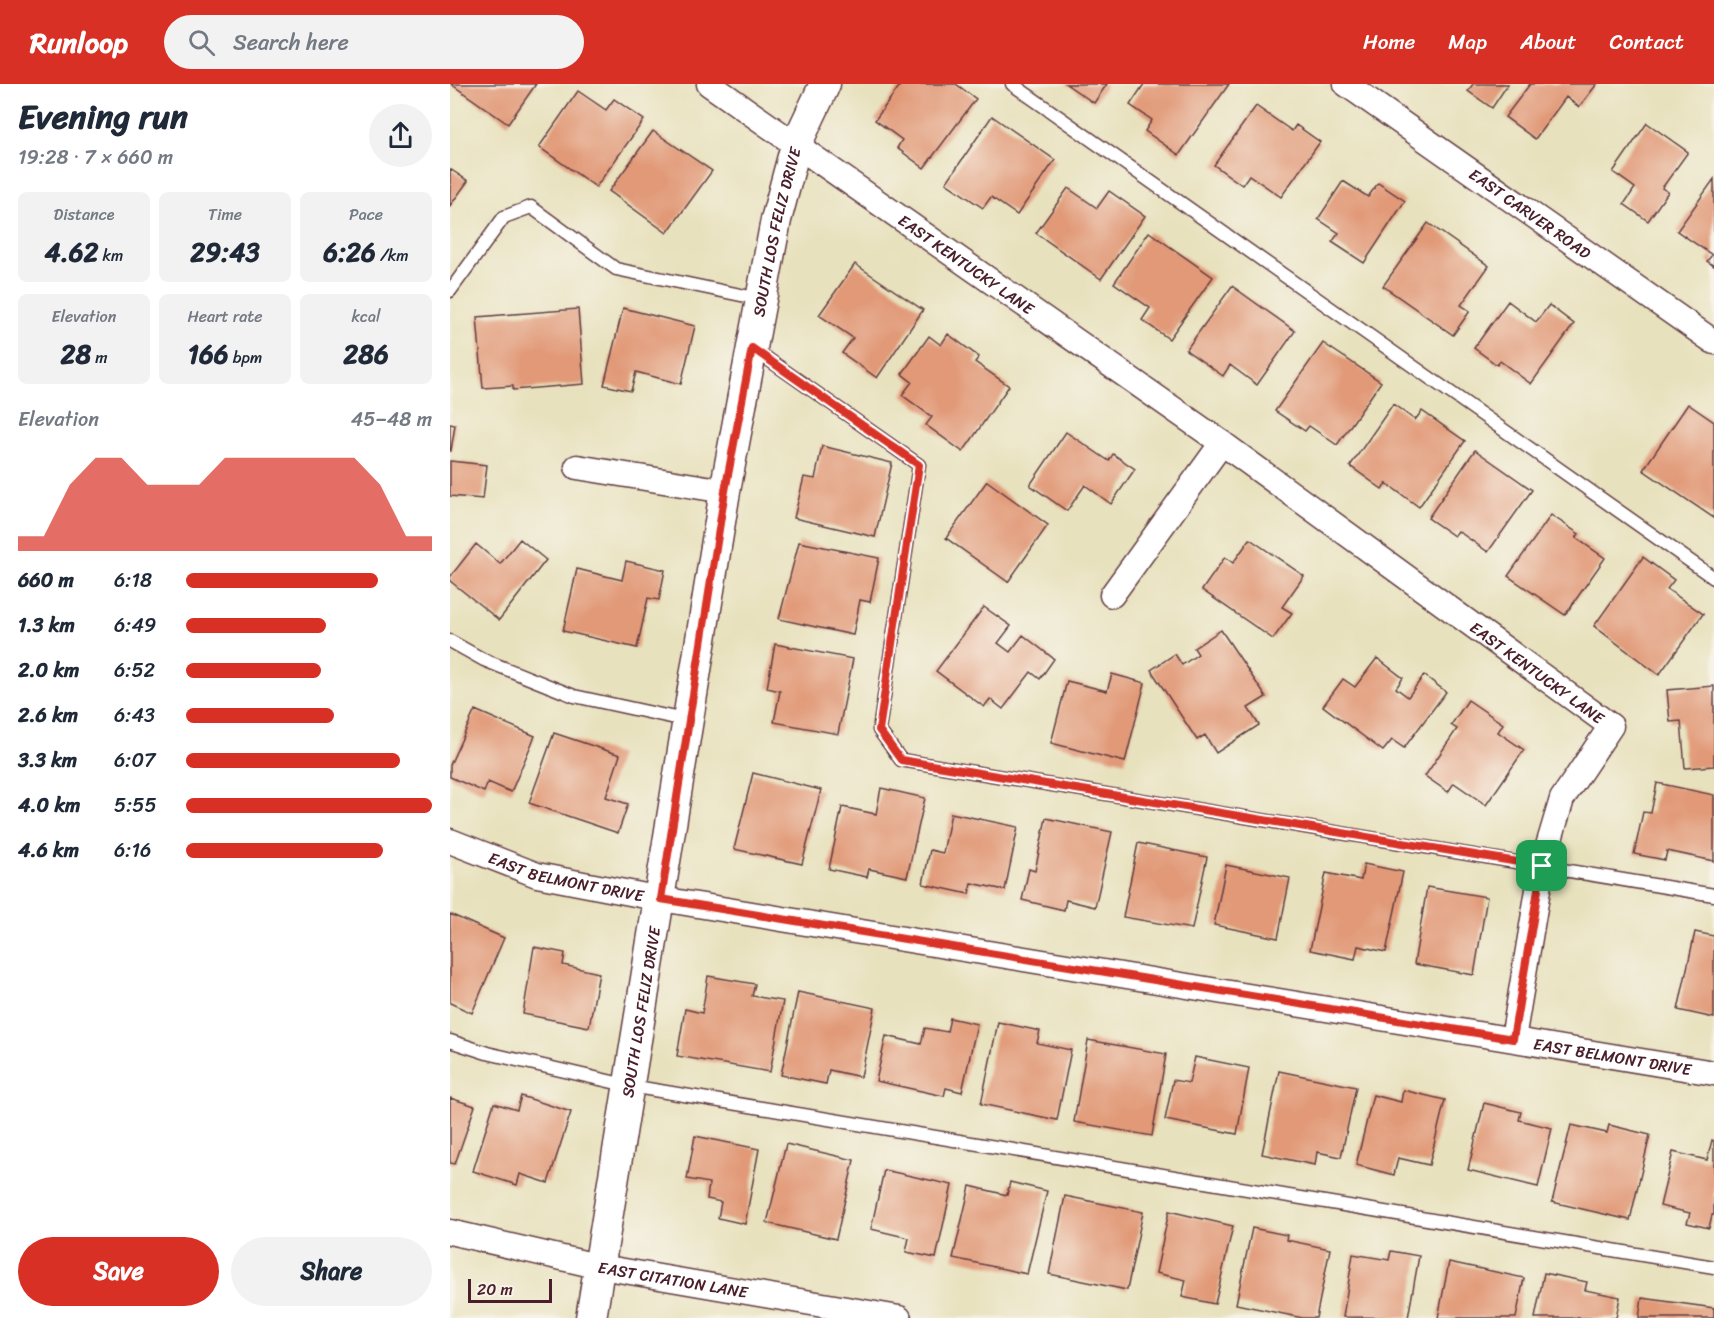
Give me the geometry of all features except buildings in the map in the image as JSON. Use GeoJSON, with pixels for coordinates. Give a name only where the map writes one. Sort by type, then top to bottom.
{"type":"FeatureCollection","features":[{"type":"Feature","properties":{"kind":"street","name":"EAST KENTUCKY LANE"},"geometry":{"type":"LineString","coordinates":[[709,84],[1222,443],[1611,726],[1563,799],[1542,866],[1513,1039]]}},
{"type":"Feature","properties":{"kind":"street","name":"SOUTH LOS FELIZ DRIVE"},"geometry":{"type":"LineString","coordinates":[[591,1318],[661,899],[725,491],[761,299],[776,220],[796,145],[825,84]]}},
{"type":"Feature","properties":{"kind":"street","name":"EAST CARVER ROAD"},"geometry":{"type":"LineString","coordinates":[[1346,84],[1714,342]]}},
{"type":"Feature","properties":{"kind":"street"},"geometry":{"type":"LineString","coordinates":[[1112,595],[1222,443]]}},
{"type":"Feature","properties":{"kind":"street"},"geometry":{"type":"LineString","coordinates":[[577,467],[725,491]]}},
{"type":"Feature","properties":{"kind":"street","name":"EAST BELMONT DRIVE"},"geometry":{"type":"LineString","coordinates":[[450,841],[537,875],[661,899],[1714,1073]]}},
{"type":"Feature","properties":{"kind":"street","name":"EAST CITATION LANE"},"geometry":{"type":"LineString","coordinates":[[450,1232],[601,1267],[899,1318]]}},
{"type":"Feature","properties":{"kind":"lane"},"geometry":{"type":"LineString","coordinates":[[1012,84],[1714,578]]}},
{"type":"Feature","properties":{"kind":"lane"},"geometry":{"type":"LineString","coordinates":[[450,291],[504,217],[531,207],[616,269],[761,299]]}},
{"type":"Feature","properties":{"kind":"lane"},"geometry":{"type":"LineString","coordinates":[[752,348],[919,465],[879,730],[901,760],[1714,895]]}},
{"type":"Feature","properties":{"kind":"lane"},"geometry":{"type":"LineString","coordinates":[[450,641],[484,660],[574,696],[689,721]]}},
{"type":"Feature","properties":{"kind":"lane"},"geometry":{"type":"LineString","coordinates":[[450,1041],[487,1053],[630,1086],[1714,1267]]}},
{"type":"Feature","properties":{"kind":"route"},"geometry":{"type":"LineString","coordinates":[[752,348],[919,465],[879,730],[901,760],[1542,866],[1513,1039],[661,899],[725,491],[752,348]]}}]}
